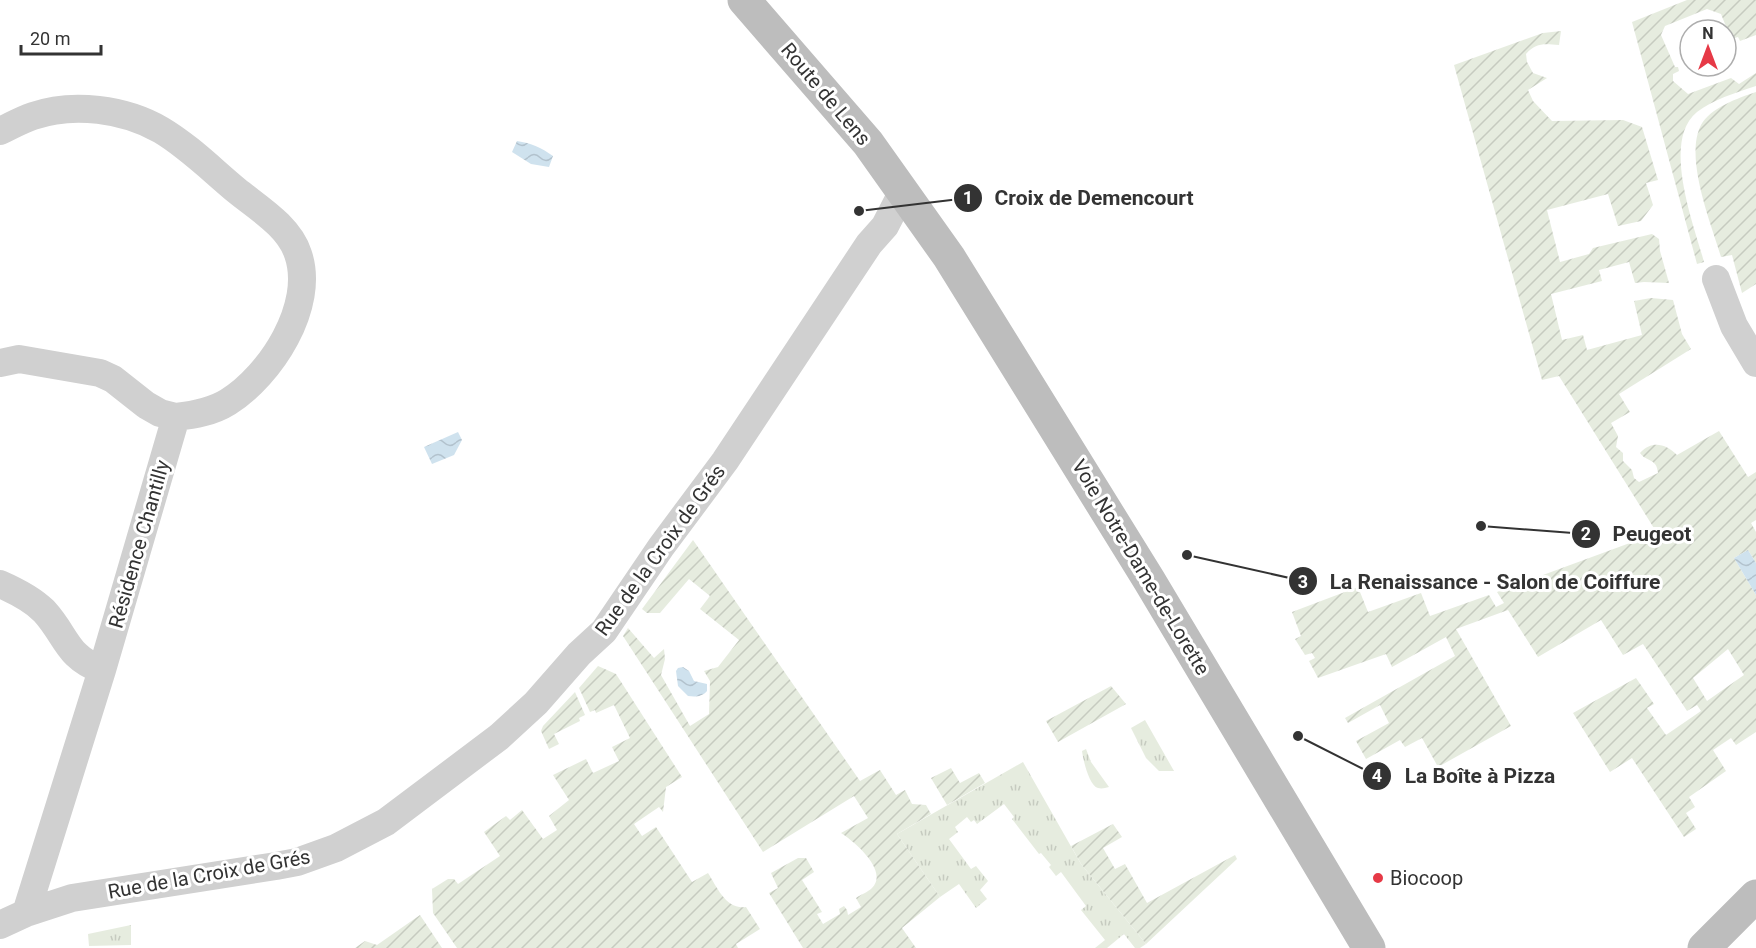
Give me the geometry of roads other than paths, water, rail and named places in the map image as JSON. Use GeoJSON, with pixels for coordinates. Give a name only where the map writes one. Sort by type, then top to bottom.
{"type":"FeatureCollection","features":[{"type":"Feature","properties":{"kind":"main road","name":"Route de Lens"},"geometry":{"type":"LineString","coordinates":[[744,0],[868,143],[902,193]]}},
{"type":"Feature","properties":{"kind":"main road","name":"Voie Notre-Dame-de-Lorette"},"geometry":{"type":"LineString","coordinates":[[902,193],[949,257],[1019,369],[1149,580],[1369,948]]}},
{"type":"Feature","properties":{"kind":"main road"},"geometry":{"type":"LineString","coordinates":[[1704,948],[1756,896]]}},
{"type":"Feature","properties":{"kind":"street"},"geometry":{"type":"LineString","coordinates":[[0,131],[33,116],[48,112],[89,110],[110,112],[136,119],[175,140],[284,230],[299,256],[301,291],[290,327],[269,364],[257,378],[226,403],[208,412],[176,417],[160,412],[146,405],[119,383],[100,373],[19,359],[0,363]]}},
{"type":"Feature","properties":{"kind":"street","name":"Rue de la Croix de Grés"},"geometry":{"type":"LineString","coordinates":[[0,925],[26,913],[72,898],[276,866],[297,862],[336,848],[386,822],[499,737],[530,709],[579,654],[604,631],[661,547],[725,461],[869,244],[885,226],[902,193]]}},
{"type":"Feature","properties":{"kind":"street"},"geometry":{"type":"LineString","coordinates":[[1716,279],[1734,326],[1756,363]]}},
{"type":"Feature","properties":{"kind":"street","name":"Résidence Chantilly"},"geometry":{"type":"LineString","coordinates":[[26,913],[102,670],[176,417]]}},
{"type":"Feature","properties":{"kind":"street"},"geometry":{"type":"LineString","coordinates":[[0,584],[20,593],[37,606],[78,658],[102,670]]}},
{"type":"Feature","properties":{"kind":"water"},"geometry":{"type":"Polygon","coordinates":[[[517,141],[536,146],[553,156],[549,167],[531,164],[512,152],[517,141]]]}},
{"type":"Feature","properties":{"kind":"water"},"geometry":{"type":"Polygon","coordinates":[[[458,432],[462,440],[454,455],[432,464],[424,447],[458,432]]]}},
{"type":"Feature","properties":{"kind":"water"},"geometry":{"type":"Polygon","coordinates":[[[1748,550],[1756,563],[1756,595],[1734,558],[1748,550]]]}},
{"type":"Feature","properties":{"kind":"water"},"geometry":{"type":"Polygon","coordinates":[[[683,667],[689,671],[694,681],[707,684],[705,693],[688,696],[678,686],[676,671],[683,667]]]}},
{"type":"Feature","properties":{"kind":"place","name":"Croix de Demencourt"},"geometry":{"type":"Point","coordinates":[859,211]}},
{"type":"Feature","properties":{"kind":"place","name":"Peugeot"},"geometry":{"type":"Point","coordinates":[1481,526]}},
{"type":"Feature","properties":{"kind":"place","name":"La Renaissance - Salon de Coiffure"},"geometry":{"type":"Point","coordinates":[1187,555]}},
{"type":"Feature","properties":{"kind":"place","name":"La Boîte à Pizza"},"geometry":{"type":"Point","coordinates":[1298,736]}},
{"type":"Feature","properties":{"kind":"place","name":"Biocoop"},"geometry":{"type":"Point","coordinates":[1378,878]}}]}
